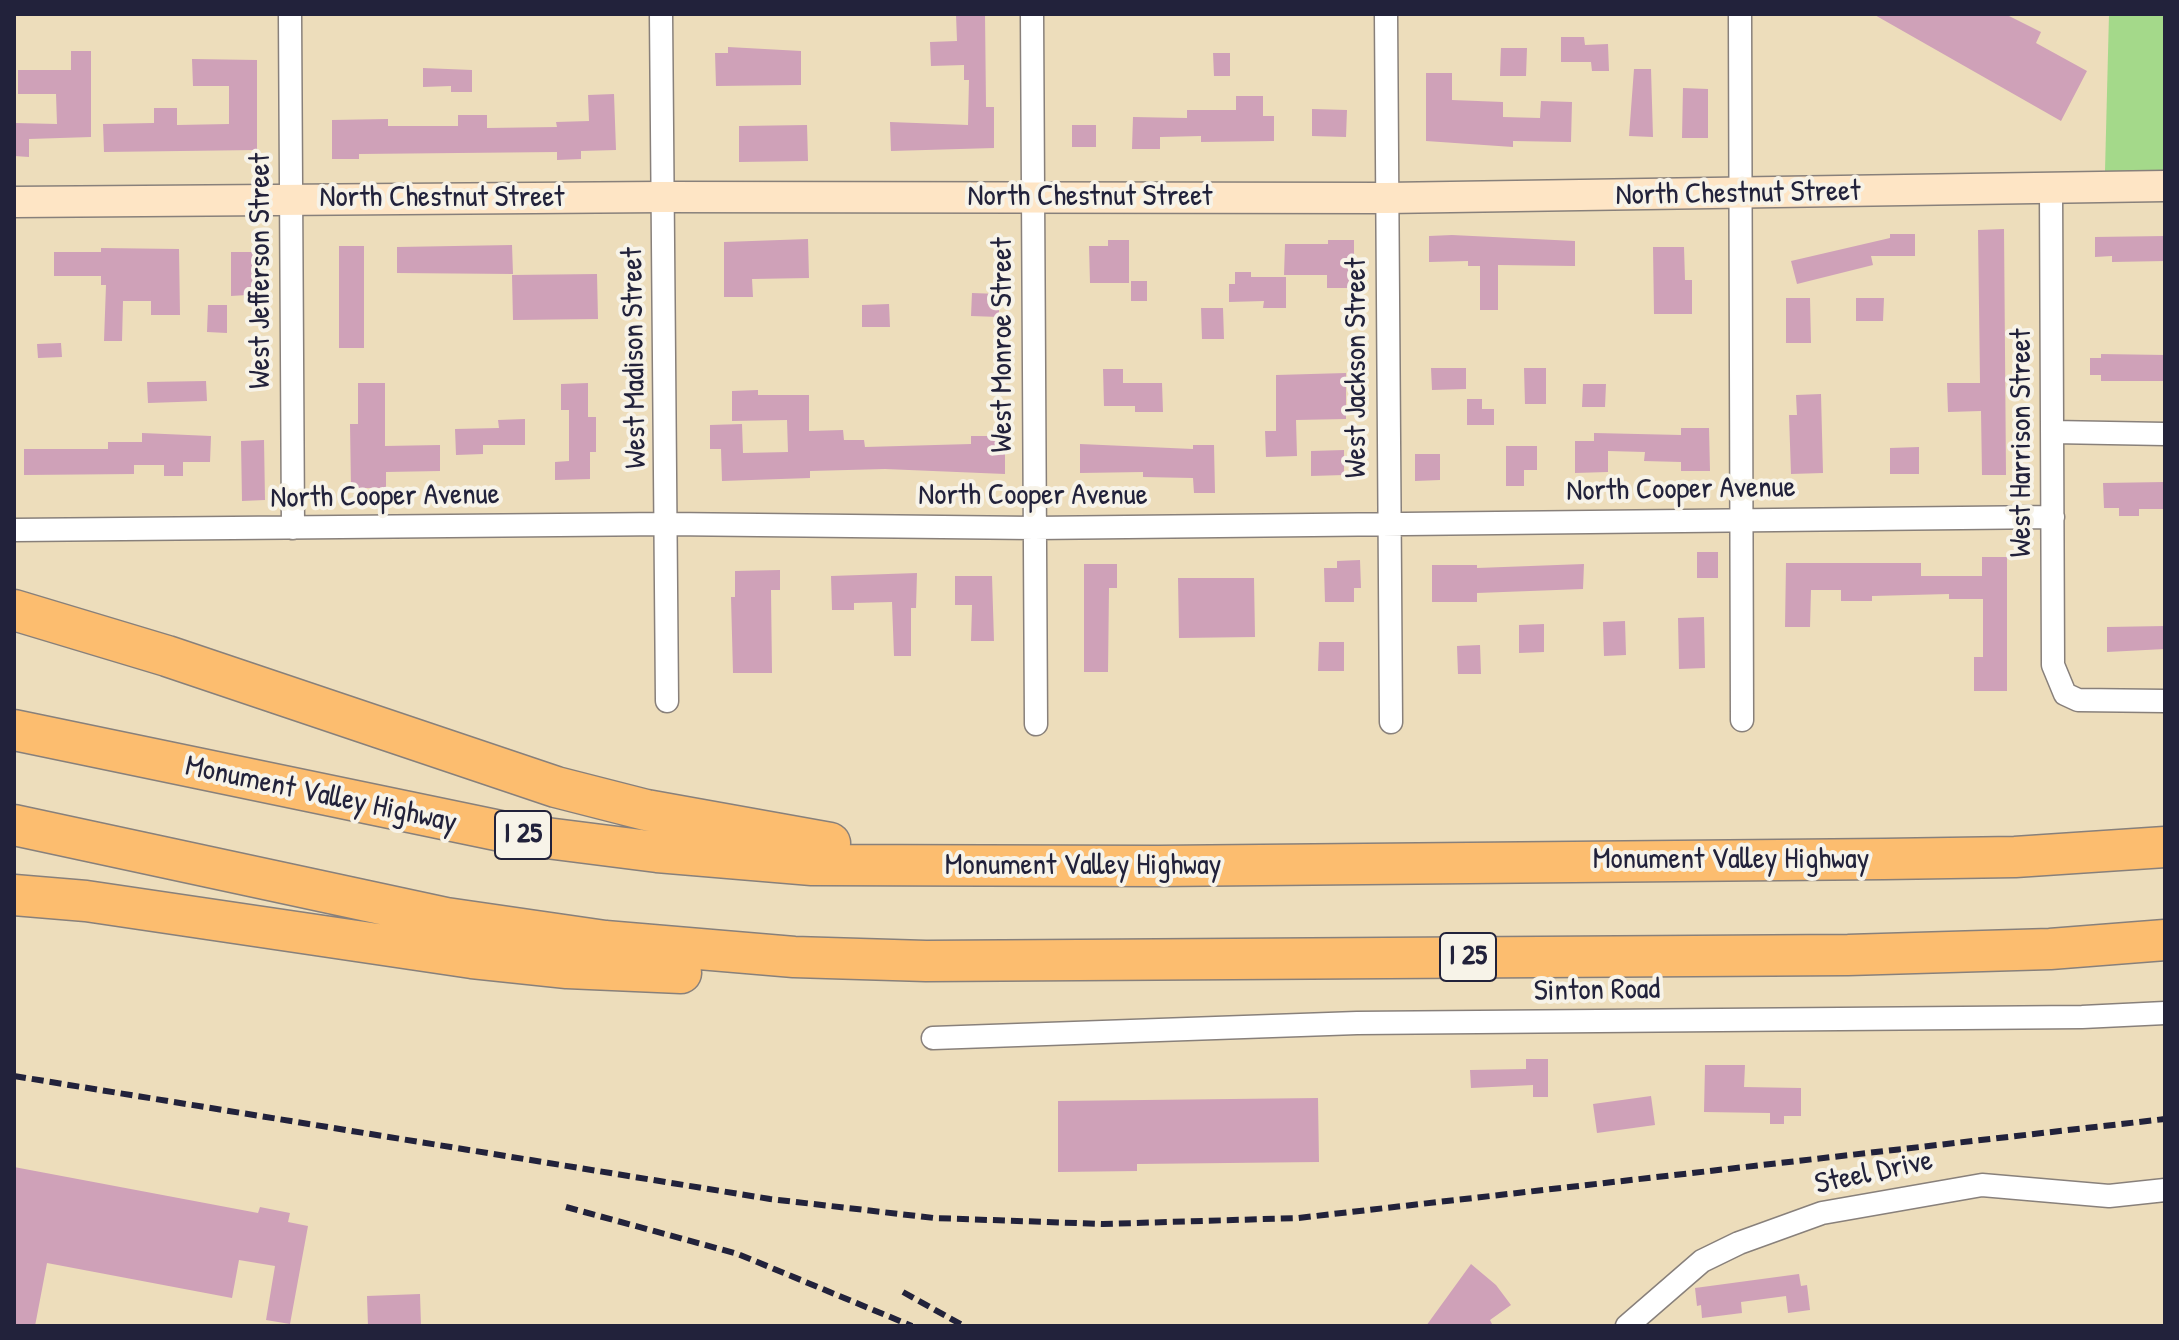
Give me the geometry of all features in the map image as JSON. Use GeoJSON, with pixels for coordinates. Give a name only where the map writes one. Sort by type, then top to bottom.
{"type":"FeatureCollection","features":[{"type":"Feature","properties":{"kind":"highway"},"geometry":{"type":"LineString","coordinates":[[14,610],[167,656],[501,770],[646,810],[850,846],[1041,866]]}},
{"type":"Feature","properties":{"kind":"highway","name":"Monument Valley Highway"},"geometry":{"type":"LineString","coordinates":[[14,730],[456,824],[575,843],[812,865],[1884,859],[2003,857],[2165,847]]}},
{"type":"Feature","properties":{"kind":"highway","name":"I 25"},"geometry":{"type":"LineString","coordinates":[[14,825],[446,918],[544,934],[744,954],[926,961],[1848,955],[2050,949],[2165,940]]}},
{"type":"Feature","properties":{"kind":"highway"},"geometry":{"type":"LineString","coordinates":[[14,895],[86,901],[472,958],[567,968],[737,974],[926,961]]}},
{"type":"Feature","properties":{"kind":"main road","name":"North Chestnut Street"},"geometry":{"type":"LineString","coordinates":[[14,202],[662,197],[1386,198],[2165,186]]}},
{"type":"Feature","properties":{"kind":"street","name":"West Jefferson Street"},"geometry":{"type":"LineString","coordinates":[[290,14],[293,528]]}},
{"type":"Feature","properties":{"kind":"street","name":"West Madison Street"},"geometry":{"type":"LineString","coordinates":[[661,14],[667,701]]}},
{"type":"Feature","properties":{"kind":"street","name":"West Monroe Street"},"geometry":{"type":"LineString","coordinates":[[1032,14],[1036,724]]}},
{"type":"Feature","properties":{"kind":"street","name":"West Jackson Street"},"geometry":{"type":"LineString","coordinates":[[1386,14],[1391,722]]}},
{"type":"Feature","properties":{"kind":"street"},"geometry":{"type":"LineString","coordinates":[[1740,14],[1742,720]]}},
{"type":"Feature","properties":{"kind":"street","name":"West Harrison Street"},"geometry":{"type":"LineString","coordinates":[[2051,188],[2053,665],[2065,694],[2082,700],[2165,701]]}},
{"type":"Feature","properties":{"kind":"street"},"geometry":{"type":"LineString","coordinates":[[2053,432],[2165,434]]}},
{"type":"Feature","properties":{"kind":"street","name":"North Cooper Avenue"},"geometry":{"type":"LineString","coordinates":[[14,530],[667,524],[1034,528],[2053,517]]}},
{"type":"Feature","properties":{"kind":"street","name":"Sinton Road"},"geometry":{"type":"LineString","coordinates":[[933,1038],[1357,1023],[2082,1017],[2165,1013]]}},
{"type":"Feature","properties":{"kind":"street","name":"Steel Drive"},"geometry":{"type":"LineString","coordinates":[[1627,1326],[1702,1261],[1739,1243],[1822,1213],[1982,1185],[2109,1196],[2165,1190]]}},
{"type":"Feature","properties":{"kind":"green space"},"geometry":{"type":"Polygon","coordinates":[[[2109,14],[2165,14],[2165,171],[2105,171],[2109,14]]]}},
{"type":"Feature","properties":{"kind":"building"},"geometry":{"type":"Polygon","coordinates":[[[956,14],[985,14],[986,107],[994,107],[994,148],[891,151],[890,122],[968,125],[969,80],[964,80],[964,65],[931,66],[930,42],[957,41],[956,14]]]}},
{"type":"Feature","properties":{"kind":"building"},"geometry":{"type":"Polygon","coordinates":[[[1873,14],[2005,14],[2041,32],[2036,43],[2087,71],[2061,121],[1873,14]]]}},
{"type":"Feature","properties":{"kind":"building"},"geometry":{"type":"Polygon","coordinates":[[[1561,37],[1584,37],[1585,45],[1608,44],[1609,71],[1592,71],[1591,62],[1561,62],[1561,37]]]}},
{"type":"Feature","properties":{"kind":"building"},"geometry":{"type":"Polygon","coordinates":[[[728,47],[801,51],[801,85],[716,86],[715,53],[728,53],[728,47]]]}},
{"type":"Feature","properties":{"kind":"building"},"geometry":{"type":"Polygon","coordinates":[[[1501,48],[1527,48],[1526,76],[1500,76],[1501,48]]]}},
{"type":"Feature","properties":{"kind":"building"},"geometry":{"type":"Polygon","coordinates":[[[71,51],[91,51],[91,137],[29,139],[29,157],[14,156],[14,123],[57,124],[56,94],[18,94],[18,70],[71,70],[71,51]]]}},
{"type":"Feature","properties":{"kind":"building"},"geometry":{"type":"Polygon","coordinates":[[[1213,53],[1230,53],[1230,76],[1214,76],[1213,53]]]}},
{"type":"Feature","properties":{"kind":"building"},"geometry":{"type":"Polygon","coordinates":[[[192,59],[257,60],[257,150],[104,152],[103,124],[154,123],[154,108],[177,108],[177,125],[229,124],[229,86],[193,86],[192,59]]]}},
{"type":"Feature","properties":{"kind":"building"},"geometry":{"type":"Polygon","coordinates":[[[423,68],[472,70],[472,92],[451,92],[451,86],[423,87],[423,68]]]}},
{"type":"Feature","properties":{"kind":"building"},"geometry":{"type":"Polygon","coordinates":[[[1634,69],[1651,69],[1653,137],[1629,136],[1634,69]]]}},
{"type":"Feature","properties":{"kind":"building"},"geometry":{"type":"Polygon","coordinates":[[[1426,73],[1452,73],[1452,100],[1503,102],[1503,117],[1540,118],[1541,101],[1572,102],[1571,142],[1513,141],[1513,147],[1426,141],[1426,73]]]}},
{"type":"Feature","properties":{"kind":"building"},"geometry":{"type":"Polygon","coordinates":[[[1683,88],[1708,89],[1708,138],[1682,138],[1683,88]]]}},
{"type":"Feature","properties":{"kind":"building"},"geometry":{"type":"Polygon","coordinates":[[[614,94],[616,150],[581,151],[581,159],[557,160],[557,152],[359,154],[359,159],[332,159],[332,120],[388,119],[388,126],[458,126],[458,115],[487,115],[487,128],[557,127],[556,122],[589,121],[588,95],[614,94]]]}},
{"type":"Feature","properties":{"kind":"building"},"geometry":{"type":"Polygon","coordinates":[[[1236,96],[1263,96],[1263,116],[1274,116],[1274,141],[1201,142],[1201,136],[1160,137],[1160,149],[1132,149],[1133,117],[1187,118],[1187,110],[1236,110],[1236,96]]]}},
{"type":"Feature","properties":{"kind":"building"},"geometry":{"type":"Polygon","coordinates":[[[1312,109],[1347,110],[1346,137],[1312,136],[1312,109]]]}},
{"type":"Feature","properties":{"kind":"building"},"geometry":{"type":"Polygon","coordinates":[[[807,125],[808,161],[739,162],[739,126],[807,125]]]}},
{"type":"Feature","properties":{"kind":"building"},"geometry":{"type":"Polygon","coordinates":[[[1072,125],[1096,125],[1096,147],[1072,147],[1072,125]]]}},
{"type":"Feature","properties":{"kind":"building"},"geometry":{"type":"Polygon","coordinates":[[[2004,229],[2006,475],[1982,475],[1981,411],[1948,412],[1947,383],[1980,383],[1978,230],[2004,229]]]}},
{"type":"Feature","properties":{"kind":"building"},"geometry":{"type":"Polygon","coordinates":[[[1890,234],[1915,234],[1915,256],[1871,256],[1873,265],[1797,284],[1791,261],[1890,238],[1890,234]]]}},
{"type":"Feature","properties":{"kind":"building"},"geometry":{"type":"Polygon","coordinates":[[[1429,236],[1575,241],[1575,266],[1498,265],[1498,310],[1480,310],[1480,266],[1468,266],[1468,261],[1429,262],[1429,236]]]}},
{"type":"Feature","properties":{"kind":"building"},"geometry":{"type":"Polygon","coordinates":[[[2165,236],[2165,261],[2112,262],[2112,256],[2095,257],[2095,237],[2165,236]]]}},
{"type":"Feature","properties":{"kind":"building"},"geometry":{"type":"Polygon","coordinates":[[[808,239],[809,278],[752,279],[753,297],[724,297],[724,242],[808,239]]]}},
{"type":"Feature","properties":{"kind":"building"},"geometry":{"type":"Polygon","coordinates":[[[1108,240],[1129,240],[1129,283],[1090,283],[1089,246],[1108,246],[1108,240]]]}},
{"type":"Feature","properties":{"kind":"building"},"geometry":{"type":"Polygon","coordinates":[[[1328,240],[1354,240],[1354,288],[1327,288],[1327,275],[1284,275],[1285,244],[1328,244],[1328,240]]]}},
{"type":"Feature","properties":{"kind":"building"},"geometry":{"type":"Polygon","coordinates":[[[512,245],[513,274],[397,273],[397,247],[512,245]]]}},
{"type":"Feature","properties":{"kind":"building"},"geometry":{"type":"Polygon","coordinates":[[[339,246],[364,246],[364,348],[339,348],[339,246]]]}},
{"type":"Feature","properties":{"kind":"building"},"geometry":{"type":"Polygon","coordinates":[[[1653,247],[1684,247],[1685,280],[1692,280],[1692,314],[1654,314],[1653,247]]]}},
{"type":"Feature","properties":{"kind":"building"},"geometry":{"type":"Polygon","coordinates":[[[101,248],[179,249],[180,315],[151,315],[151,301],[123,301],[122,341],[104,341],[106,285],[101,285],[101,276],[54,276],[54,252],[101,252],[101,248]]]}},
{"type":"Feature","properties":{"kind":"building"},"geometry":{"type":"Polygon","coordinates":[[[231,252],[257,252],[257,287],[247,287],[247,295],[231,296],[231,252]]]}},
{"type":"Feature","properties":{"kind":"building"},"geometry":{"type":"Polygon","coordinates":[[[1235,272],[1251,272],[1251,277],[1286,277],[1286,308],[1263,308],[1264,301],[1229,302],[1229,284],[1235,284],[1235,272]]]}},
{"type":"Feature","properties":{"kind":"building"},"geometry":{"type":"Polygon","coordinates":[[[597,274],[598,319],[513,320],[512,275],[597,274]]]}},
{"type":"Feature","properties":{"kind":"building"},"geometry":{"type":"Polygon","coordinates":[[[1131,281],[1147,281],[1147,301],[1131,301],[1131,281]]]}},
{"type":"Feature","properties":{"kind":"building"},"geometry":{"type":"Polygon","coordinates":[[[972,293],[999,294],[999,317],[971,316],[972,293]]]}},
{"type":"Feature","properties":{"kind":"building"},"geometry":{"type":"Polygon","coordinates":[[[1786,298],[1810,298],[1811,343],[1786,343],[1786,298]]]}},
{"type":"Feature","properties":{"kind":"building"},"geometry":{"type":"Polygon","coordinates":[[[1856,298],[1884,298],[1883,321],[1856,321],[1856,298]]]}},
{"type":"Feature","properties":{"kind":"building"},"geometry":{"type":"Polygon","coordinates":[[[889,304],[890,327],[862,327],[862,305],[889,304]]]}},
{"type":"Feature","properties":{"kind":"building"},"geometry":{"type":"Polygon","coordinates":[[[208,305],[227,305],[227,333],[207,332],[208,305]]]}},
{"type":"Feature","properties":{"kind":"building"},"geometry":{"type":"Polygon","coordinates":[[[1201,308],[1223,308],[1224,339],[1202,339],[1201,308]]]}},
{"type":"Feature","properties":{"kind":"building"},"geometry":{"type":"Polygon","coordinates":[[[61,343],[62,357],[38,358],[37,344],[61,343]]]}},
{"type":"Feature","properties":{"kind":"building"},"geometry":{"type":"Polygon","coordinates":[[[2101,354],[2165,355],[2165,381],[2101,381],[2101,375],[2090,375],[2090,358],[2101,358],[2101,354]]]}},
{"type":"Feature","properties":{"kind":"building"},"geometry":{"type":"Polygon","coordinates":[[[1431,368],[1466,368],[1466,389],[1432,390],[1431,368]]]}},
{"type":"Feature","properties":{"kind":"building"},"geometry":{"type":"Polygon","coordinates":[[[1524,368],[1546,368],[1546,404],[1525,404],[1524,368]]]}},
{"type":"Feature","properties":{"kind":"building"},"geometry":{"type":"Polygon","coordinates":[[[1103,369],[1123,369],[1123,383],[1162,383],[1163,412],[1135,412],[1135,406],[1104,406],[1103,369]]]}},
{"type":"Feature","properties":{"kind":"building"},"geometry":{"type":"Polygon","coordinates":[[[1346,373],[1346,419],[1296,420],[1297,456],[1266,457],[1265,431],[1276,431],[1276,375],[1346,373]]]}},
{"type":"Feature","properties":{"kind":"building"},"geometry":{"type":"Polygon","coordinates":[[[206,381],[207,401],[148,403],[147,382],[206,381]]]}},
{"type":"Feature","properties":{"kind":"building"},"geometry":{"type":"Polygon","coordinates":[[[358,383],[385,383],[385,446],[440,445],[440,471],[386,472],[386,488],[351,488],[350,424],[358,424],[358,383]]]}},
{"type":"Feature","properties":{"kind":"building"},"geometry":{"type":"Polygon","coordinates":[[[588,383],[588,417],[596,417],[596,452],[590,452],[590,479],[555,480],[555,462],[569,461],[569,410],[561,410],[561,384],[588,383]]]}},
{"type":"Feature","properties":{"kind":"building"},"geometry":{"type":"Polygon","coordinates":[[[1583,384],[1606,384],[1605,407],[1582,407],[1583,384]]]}},
{"type":"Feature","properties":{"kind":"building"},"geometry":{"type":"Polygon","coordinates":[[[758,390],[758,395],[809,395],[809,431],[843,430],[844,440],[864,440],[865,447],[971,444],[971,436],[1005,436],[1005,474],[885,469],[810,471],[810,478],[722,481],[721,449],[710,449],[710,425],[742,424],[743,453],[788,452],[787,420],[732,421],[732,391],[758,390]]]}},
{"type":"Feature","properties":{"kind":"building"},"geometry":{"type":"Polygon","coordinates":[[[1821,394],[1823,473],[1791,474],[1789,415],[1797,415],[1796,395],[1821,394]]]}},
{"type":"Feature","properties":{"kind":"building"},"geometry":{"type":"Polygon","coordinates":[[[1467,399],[1482,399],[1482,409],[1494,409],[1494,425],[1467,425],[1467,399]]]}},
{"type":"Feature","properties":{"kind":"building"},"geometry":{"type":"Polygon","coordinates":[[[525,419],[525,445],[483,445],[483,454],[456,455],[455,429],[499,428],[498,420],[525,419]]]}},
{"type":"Feature","properties":{"kind":"building"},"geometry":{"type":"Polygon","coordinates":[[[1681,428],[1709,428],[1710,471],[1681,471],[1681,462],[1644,461],[1645,452],[1608,451],[1608,472],[1575,473],[1575,441],[1594,441],[1594,433],[1681,435],[1681,428]]]}},
{"type":"Feature","properties":{"kind":"building"},"geometry":{"type":"Polygon","coordinates":[[[142,433],[211,436],[210,462],[183,462],[183,476],[164,476],[164,465],[134,465],[134,474],[24,475],[24,449],[108,449],[108,442],[142,442],[142,433]]]}},
{"type":"Feature","properties":{"kind":"building"},"geometry":{"type":"Polygon","coordinates":[[[264,440],[265,500],[242,501],[241,441],[264,440]]]}},
{"type":"Feature","properties":{"kind":"building"},"geometry":{"type":"Polygon","coordinates":[[[1080,444],[1193,449],[1193,445],[1214,445],[1215,493],[1194,493],[1193,478],[1143,477],[1143,472],[1080,473],[1080,444]]]}},
{"type":"Feature","properties":{"kind":"building"},"geometry":{"type":"Polygon","coordinates":[[[1506,446],[1537,446],[1537,470],[1524,470],[1524,486],[1506,486],[1506,446]]]}},
{"type":"Feature","properties":{"kind":"building"},"geometry":{"type":"Polygon","coordinates":[[[1919,447],[1919,474],[1890,474],[1890,448],[1919,447]]]}},
{"type":"Feature","properties":{"kind":"building"},"geometry":{"type":"Polygon","coordinates":[[[1344,450],[1344,475],[1311,476],[1311,451],[1344,450]]]}},
{"type":"Feature","properties":{"kind":"building"},"geometry":{"type":"Polygon","coordinates":[[[1415,454],[1440,454],[1440,480],[1415,481],[1415,454]]]}},
{"type":"Feature","properties":{"kind":"building"},"geometry":{"type":"Polygon","coordinates":[[[2165,482],[2165,509],[2139,509],[2139,516],[2119,516],[2119,508],[2104,508],[2103,483],[2165,482]]]}},
{"type":"Feature","properties":{"kind":"building"},"geometry":{"type":"Polygon","coordinates":[[[1697,552],[1718,552],[1718,578],[1697,578],[1697,552]]]}},
{"type":"Feature","properties":{"kind":"building"},"geometry":{"type":"Polygon","coordinates":[[[1982,557],[2007,557],[2007,691],[1974,691],[1974,657],[1983,657],[1983,599],[1949,599],[1949,594],[1872,596],[1872,601],[1841,601],[1841,590],[1811,590],[1810,627],[1785,627],[1786,563],[1921,563],[1921,576],[1982,576],[1982,557]]]}},
{"type":"Feature","properties":{"kind":"building"},"geometry":{"type":"Polygon","coordinates":[[[1360,560],[1361,588],[1354,588],[1354,602],[1325,602],[1324,568],[1337,568],[1337,561],[1360,560]]]}},
{"type":"Feature","properties":{"kind":"building"},"geometry":{"type":"Polygon","coordinates":[[[1084,564],[1117,564],[1117,588],[1109,588],[1108,672],[1084,672],[1084,564]]]}},
{"type":"Feature","properties":{"kind":"building"},"geometry":{"type":"Polygon","coordinates":[[[1584,564],[1583,589],[1477,593],[1477,602],[1432,602],[1432,565],[1477,565],[1477,568],[1584,564]]]}},
{"type":"Feature","properties":{"kind":"building"},"geometry":{"type":"Polygon","coordinates":[[[780,570],[780,590],[771,590],[772,673],[733,673],[731,597],[735,597],[735,571],[780,570]]]}},
{"type":"Feature","properties":{"kind":"building"},"geometry":{"type":"Polygon","coordinates":[[[917,573],[916,608],[911,608],[911,656],[894,656],[892,602],[854,603],[854,610],[832,610],[831,576],[917,573]]]}},
{"type":"Feature","properties":{"kind":"building"},"geometry":{"type":"Polygon","coordinates":[[[955,576],[992,576],[994,641],[971,641],[972,605],[955,605],[955,576]]]}},
{"type":"Feature","properties":{"kind":"building"},"geometry":{"type":"Polygon","coordinates":[[[1178,578],[1254,578],[1255,637],[1179,638],[1178,578]]]}},
{"type":"Feature","properties":{"kind":"building"},"geometry":{"type":"Polygon","coordinates":[[[1704,617],[1705,668],[1679,669],[1678,618],[1704,617]]]}},
{"type":"Feature","properties":{"kind":"building"},"geometry":{"type":"Polygon","coordinates":[[[1625,621],[1626,655],[1604,656],[1603,622],[1625,621]]]}},
{"type":"Feature","properties":{"kind":"building"},"geometry":{"type":"Polygon","coordinates":[[[1544,624],[1544,652],[1519,653],[1519,625],[1544,624]]]}},
{"type":"Feature","properties":{"kind":"building"},"geometry":{"type":"Polygon","coordinates":[[[2165,626],[2165,649],[2107,652],[2107,627],[2165,626]]]}},
{"type":"Feature","properties":{"kind":"building"},"geometry":{"type":"Polygon","coordinates":[[[1319,642],[1344,642],[1344,671],[1318,671],[1319,642]]]}},
{"type":"Feature","properties":{"kind":"building"},"geometry":{"type":"Polygon","coordinates":[[[1480,645],[1481,674],[1458,674],[1457,646],[1480,645]]]}},
{"type":"Feature","properties":{"kind":"building"},"geometry":{"type":"Polygon","coordinates":[[[1526,1059],[1548,1059],[1548,1097],[1533,1097],[1533,1085],[1471,1088],[1470,1070],[1526,1069],[1526,1059]]]}},
{"type":"Feature","properties":{"kind":"building"},"geometry":{"type":"Polygon","coordinates":[[[1705,1065],[1745,1065],[1744,1087],[1801,1088],[1801,1116],[1784,1116],[1784,1124],[1770,1124],[1770,1113],[1704,1112],[1705,1065]]]}},
{"type":"Feature","properties":{"kind":"building"},"geometry":{"type":"Polygon","coordinates":[[[1651,1096],[1655,1125],[1597,1133],[1593,1104],[1651,1096]]]}},
{"type":"Feature","properties":{"kind":"building"},"geometry":{"type":"Polygon","coordinates":[[[1318,1098],[1319,1162],[1137,1164],[1137,1171],[1058,1172],[1058,1101],[1318,1098]]]}},
{"type":"Feature","properties":{"kind":"building"},"geometry":{"type":"Polygon","coordinates":[[[14,1167],[258,1213],[260,1207],[290,1213],[288,1222],[308,1226],[290,1324],[266,1320],[275,1266],[239,1260],[232,1298],[47,1263],[35,1326],[14,1326],[14,1167]]]}},
{"type":"Feature","properties":{"kind":"building"},"geometry":{"type":"Polygon","coordinates":[[[1471,1264],[1496,1285],[1511,1305],[1490,1320],[1493,1326],[1426,1326],[1471,1264]]]}},
{"type":"Feature","properties":{"kind":"building"},"geometry":{"type":"Polygon","coordinates":[[[1799,1274],[1801,1286],[1807,1285],[1810,1310],[1788,1313],[1786,1296],[1741,1302],[1742,1313],[1702,1318],[1701,1305],[1697,1306],[1695,1288],[1799,1274]]]}},
{"type":"Feature","properties":{"kind":"building"},"geometry":{"type":"Polygon","coordinates":[[[420,1294],[421,1326],[368,1326],[367,1296],[420,1294]]]}},
{"type":"Feature","properties":{"kind":"railway"},"geometry":{"type":"LineString","coordinates":[[14,1076],[770,1199],[934,1218],[1103,1224],[1298,1218],[2165,1119]]}},
{"type":"Feature","properties":{"kind":"railway"},"geometry":{"type":"LineString","coordinates":[[566,1207],[738,1254],[912,1326]]}},
{"type":"Feature","properties":{"kind":"railway"},"geometry":{"type":"LineString","coordinates":[[903,1292],[964,1326]]}}]}
